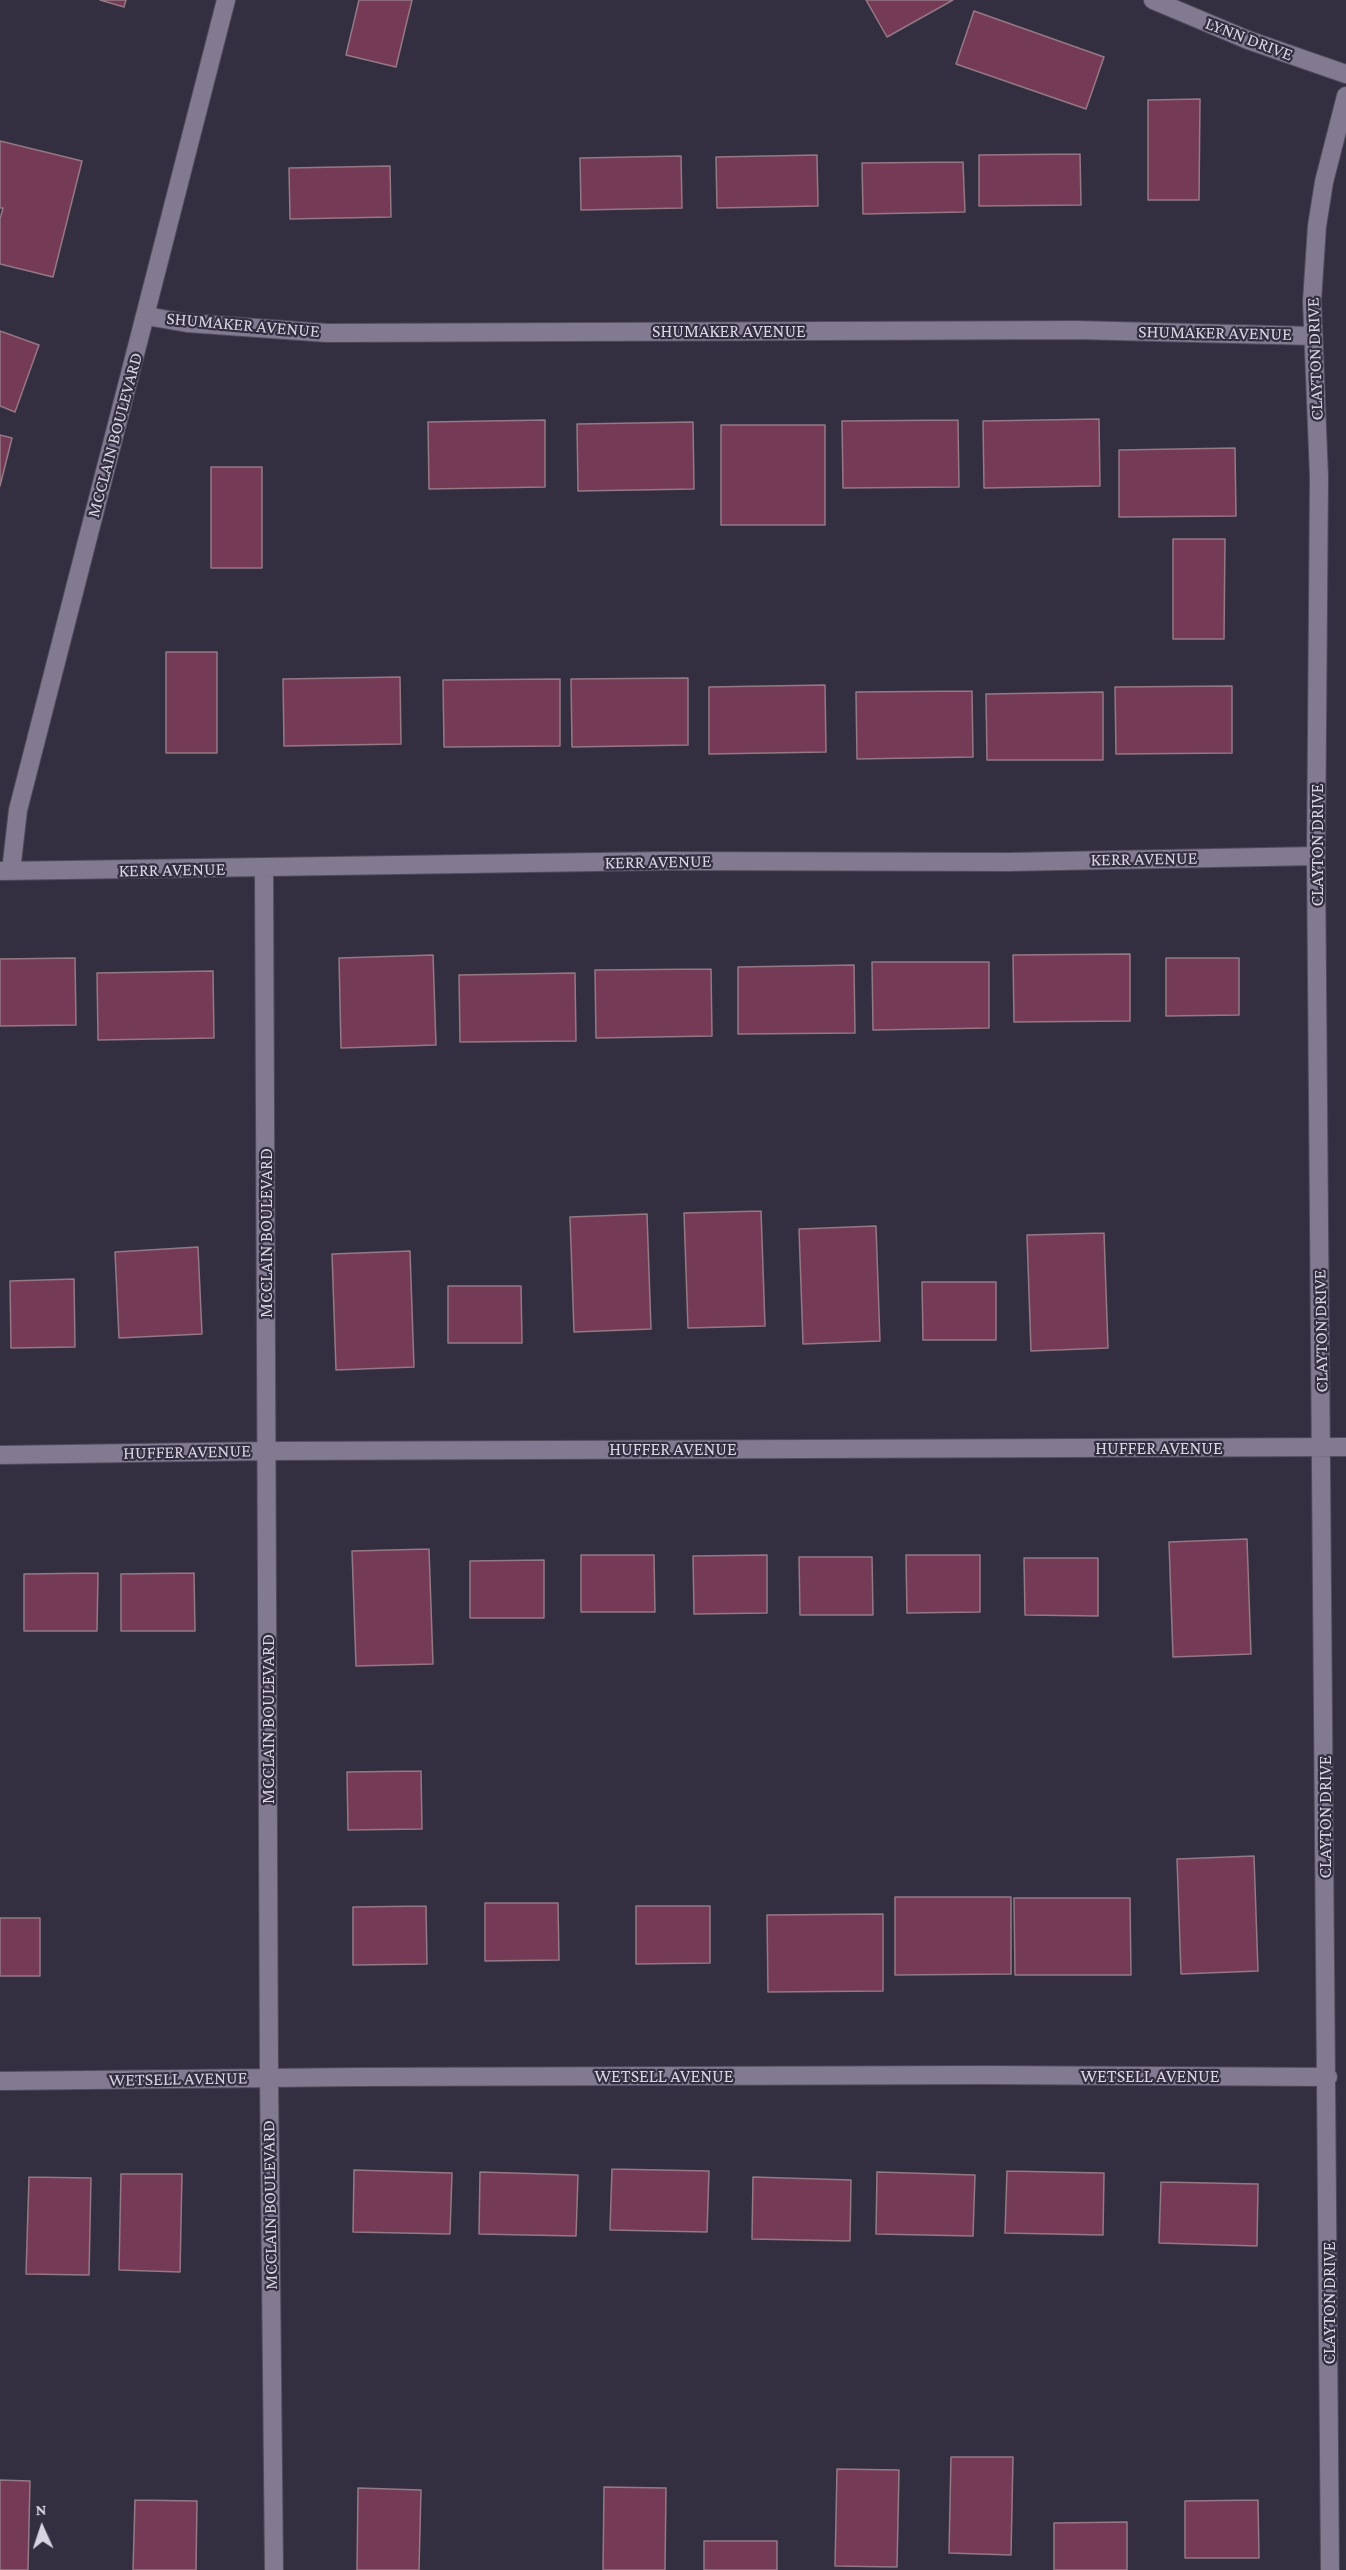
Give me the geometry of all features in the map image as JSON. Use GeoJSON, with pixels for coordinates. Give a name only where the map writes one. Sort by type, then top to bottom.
{"type":"FeatureCollection","features":[{"type":"Feature","properties":{"kind":"street","name":"MCCLAIN BOULEVARD"},"geometry":{"type":"LineString","coordinates":[[6,871],[18,810],[226,0]]}},
{"type":"Feature","properties":{"kind":"street","name":"LYNN DRIVE"},"geometry":{"type":"LineString","coordinates":[[1153,0],[1248,40],[1346,74]]}},
{"type":"Feature","properties":{"kind":"street","name":"CLAYTON DRIVE"},"geometry":{"type":"LineString","coordinates":[[1330,2570],[1323,1447],[1316,856],[1319,477],[1312,336],[1317,226],[1324,182],[1346,96]]}},
{"type":"Feature","properties":{"kind":"street","name":"SHUMAKER AVENUE"},"geometry":{"type":"LineString","coordinates":[[146,316],[186,323],[327,333],[1076,330],[1312,336]]}},
{"type":"Feature","properties":{"kind":"street","name":"KERR AVENUE"},"geometry":{"type":"LineString","coordinates":[[6,871],[264,869],[662,861],[1009,862],[1316,856]]}},
{"type":"Feature","properties":{"kind":"street","name":"MCCLAIN BOULEVARD"},"geometry":{"type":"LineString","coordinates":[[264,869],[269,2078],[274,2570]]}},
{"type":"Feature","properties":{"kind":"street","name":"HUFFER AVENUE"},"geometry":{"type":"LineString","coordinates":[[0,1455],[267,1451],[1346,1447]]}},
{"type":"Feature","properties":{"kind":"street","name":"WETSELL AVENUE"},"geometry":{"type":"LineString","coordinates":[[0,2081],[948,2075],[1328,2077]]}},
{"type":"Feature","properties":{"kind":"building"},"geometry":{"type":"Polygon","coordinates":[[[100,0],[126,0],[124,7],[100,0]]]}},
{"type":"Feature","properties":{"kind":"building"},"geometry":{"type":"Polygon","coordinates":[[[359,0],[412,0],[396,67],[346,55],[359,0]]]}},
{"type":"Feature","properties":{"kind":"building"},"geometry":{"type":"Polygon","coordinates":[[[866,0],[953,0],[887,37],[866,0]]]}},
{"type":"Feature","properties":{"kind":"building"},"geometry":{"type":"Polygon","coordinates":[[[974,11],[1104,57],[1086,109],[956,64],[974,11]]]}},
{"type":"Feature","properties":{"kind":"building"},"geometry":{"type":"Polygon","coordinates":[[[1200,99],[1199,200],[1148,200],[1148,100],[1200,99]]]}},
{"type":"Feature","properties":{"kind":"building"},"geometry":{"type":"Polygon","coordinates":[[[0,141],[82,161],[53,277],[0,264],[0,219],[3,208],[0,208],[0,141]]]}},
{"type":"Feature","properties":{"kind":"building"},"geometry":{"type":"Polygon","coordinates":[[[1080,154],[1081,205],[979,206],[979,155],[1080,154]]]}},
{"type":"Feature","properties":{"kind":"building"},"geometry":{"type":"Polygon","coordinates":[[[817,155],[818,206],[717,208],[716,157],[817,155]]]}},
{"type":"Feature","properties":{"kind":"building"},"geometry":{"type":"Polygon","coordinates":[[[681,156],[682,208],[581,210],[580,158],[681,156]]]}},
{"type":"Feature","properties":{"kind":"building"},"geometry":{"type":"Polygon","coordinates":[[[963,162],[965,212],[863,214],[862,163],[963,162]]]}},
{"type":"Feature","properties":{"kind":"building"},"geometry":{"type":"Polygon","coordinates":[[[390,166],[391,217],[290,219],[289,168],[390,166]]]}},
{"type":"Feature","properties":{"kind":"building"},"geometry":{"type":"Polygon","coordinates":[[[0,331],[39,345],[15,412],[0,406],[0,331]]]}},
{"type":"Feature","properties":{"kind":"building"},"geometry":{"type":"Polygon","coordinates":[[[1099,419],[1100,486],[984,488],[983,421],[1099,419]]]}},
{"type":"Feature","properties":{"kind":"building"},"geometry":{"type":"Polygon","coordinates":[[[545,420],[545,487],[429,489],[428,422],[545,420]]]}},
{"type":"Feature","properties":{"kind":"building"},"geometry":{"type":"Polygon","coordinates":[[[958,420],[959,487],[843,488],[842,421],[958,420]]]}},
{"type":"Feature","properties":{"kind":"building"},"geometry":{"type":"Polygon","coordinates":[[[693,422],[694,489],[578,491],[577,424],[693,422]]]}},
{"type":"Feature","properties":{"kind":"building"},"geometry":{"type":"Polygon","coordinates":[[[721,425],[825,425],[825,525],[721,525],[721,425]]]}},
{"type":"Feature","properties":{"kind":"building"},"geometry":{"type":"Polygon","coordinates":[[[0,435],[12,438],[0,486],[0,435]]]}},
{"type":"Feature","properties":{"kind":"building"},"geometry":{"type":"Polygon","coordinates":[[[1235,448],[1236,516],[1119,517],[1119,450],[1235,448]]]}},
{"type":"Feature","properties":{"kind":"building"},"geometry":{"type":"Polygon","coordinates":[[[211,467],[262,467],[262,568],[211,568],[211,467]]]}},
{"type":"Feature","properties":{"kind":"building"},"geometry":{"type":"Polygon","coordinates":[[[1173,539],[1225,539],[1224,639],[1173,639],[1173,539]]]}},
{"type":"Feature","properties":{"kind":"building"},"geometry":{"type":"Polygon","coordinates":[[[166,652],[217,652],[217,753],[166,753],[166,652]]]}},
{"type":"Feature","properties":{"kind":"building"},"geometry":{"type":"Polygon","coordinates":[[[400,677],[401,744],[284,746],[283,679],[400,677]]]}},
{"type":"Feature","properties":{"kind":"building"},"geometry":{"type":"Polygon","coordinates":[[[688,678],[688,745],[572,747],[571,679],[688,678]]]}},
{"type":"Feature","properties":{"kind":"building"},"geometry":{"type":"Polygon","coordinates":[[[560,679],[560,746],[444,747],[443,680],[560,679]]]}},
{"type":"Feature","properties":{"kind":"building"},"geometry":{"type":"Polygon","coordinates":[[[825,685],[826,752],[709,754],[709,687],[825,685]]]}},
{"type":"Feature","properties":{"kind":"building"},"geometry":{"type":"Polygon","coordinates":[[[1232,686],[1232,753],[1116,754],[1115,687],[1232,686]]]}},
{"type":"Feature","properties":{"kind":"building"},"geometry":{"type":"Polygon","coordinates":[[[972,691],[973,757],[857,759],[856,692],[972,691]]]}},
{"type":"Feature","properties":{"kind":"building"},"geometry":{"type":"Polygon","coordinates":[[[1103,692],[1103,760],[987,760],[986,694],[1103,692]]]}},
{"type":"Feature","properties":{"kind":"building"},"geometry":{"type":"Polygon","coordinates":[[[1130,954],[1130,1021],[1014,1022],[1013,955],[1130,954]]]}},
{"type":"Feature","properties":{"kind":"building"},"geometry":{"type":"Polygon","coordinates":[[[433,955],[436,1045],[341,1048],[339,958],[433,955]]]}},
{"type":"Feature","properties":{"kind":"building"},"geometry":{"type":"Polygon","coordinates":[[[75,958],[76,1025],[0,1026],[0,959],[75,958]]]}},
{"type":"Feature","properties":{"kind":"building"},"geometry":{"type":"Polygon","coordinates":[[[1166,958],[1239,958],[1239,1015],[1166,1016],[1166,958]]]}},
{"type":"Feature","properties":{"kind":"building"},"geometry":{"type":"Polygon","coordinates":[[[872,962],[989,962],[989,1028],[873,1030],[872,962]]]}},
{"type":"Feature","properties":{"kind":"building"},"geometry":{"type":"Polygon","coordinates":[[[854,965],[855,1033],[738,1034],[738,967],[854,965]]]}},
{"type":"Feature","properties":{"kind":"building"},"geometry":{"type":"Polygon","coordinates":[[[711,969],[712,1036],[596,1038],[595,970],[711,969]]]}},
{"type":"Feature","properties":{"kind":"building"},"geometry":{"type":"Polygon","coordinates":[[[213,971],[214,1038],[98,1040],[97,973],[213,971]]]}},
{"type":"Feature","properties":{"kind":"building"},"geometry":{"type":"Polygon","coordinates":[[[575,973],[576,1041],[460,1042],[459,975],[575,973]]]}},
{"type":"Feature","properties":{"kind":"building"},"geometry":{"type":"Polygon","coordinates":[[[761,1211],[765,1326],[688,1328],[684,1213],[761,1211]]]}},
{"type":"Feature","properties":{"kind":"building"},"geometry":{"type":"Polygon","coordinates":[[[647,1214],[651,1329],[574,1332],[570,1217],[647,1214]]]}},
{"type":"Feature","properties":{"kind":"building"},"geometry":{"type":"Polygon","coordinates":[[[876,1226],[880,1341],[803,1344],[799,1229],[876,1226]]]}},
{"type":"Feature","properties":{"kind":"building"},"geometry":{"type":"Polygon","coordinates":[[[1104,1233],[1108,1348],[1031,1351],[1027,1235],[1104,1233]]]}},
{"type":"Feature","properties":{"kind":"building"},"geometry":{"type":"Polygon","coordinates":[[[198,1247],[202,1334],[119,1338],[115,1252],[198,1247]]]}},
{"type":"Feature","properties":{"kind":"building"},"geometry":{"type":"Polygon","coordinates":[[[410,1251],[414,1367],[336,1370],[332,1254],[410,1251]]]}},
{"type":"Feature","properties":{"kind":"building"},"geometry":{"type":"Polygon","coordinates":[[[74,1279],[75,1347],[11,1348],[10,1281],[74,1279]]]}},
{"type":"Feature","properties":{"kind":"building"},"geometry":{"type":"Polygon","coordinates":[[[922,1282],[996,1282],[996,1340],[923,1340],[922,1282]]]}},
{"type":"Feature","properties":{"kind":"building"},"geometry":{"type":"Polygon","coordinates":[[[448,1286],[521,1286],[522,1343],[448,1343],[448,1286]]]}},
{"type":"Feature","properties":{"kind":"building"},"geometry":{"type":"Polygon","coordinates":[[[1247,1539],[1251,1654],[1173,1657],[1169,1542],[1247,1539]]]}},
{"type":"Feature","properties":{"kind":"building"},"geometry":{"type":"Polygon","coordinates":[[[429,1549],[433,1664],[356,1666],[352,1551],[429,1549]]]}},
{"type":"Feature","properties":{"kind":"building"},"geometry":{"type":"Polygon","coordinates":[[[581,1555],[654,1555],[655,1612],[581,1612],[581,1555]]]}},
{"type":"Feature","properties":{"kind":"building"},"geometry":{"type":"Polygon","coordinates":[[[767,1555],[767,1613],[694,1614],[693,1556],[767,1555]]]}},
{"type":"Feature","properties":{"kind":"building"},"geometry":{"type":"Polygon","coordinates":[[[906,1555],[980,1555],[980,1612],[907,1613],[906,1555]]]}},
{"type":"Feature","properties":{"kind":"building"},"geometry":{"type":"Polygon","coordinates":[[[799,1557],[872,1557],[873,1615],[800,1615],[799,1557]]]}},
{"type":"Feature","properties":{"kind":"building"},"geometry":{"type":"Polygon","coordinates":[[[1024,1558],[1098,1558],[1098,1616],[1025,1615],[1024,1558]]]}},
{"type":"Feature","properties":{"kind":"building"},"geometry":{"type":"Polygon","coordinates":[[[544,1560],[544,1618],[470,1618],[470,1561],[544,1560]]]}},
{"type":"Feature","properties":{"kind":"building"},"geometry":{"type":"Polygon","coordinates":[[[98,1573],[97,1631],[24,1631],[24,1574],[98,1573]]]}},
{"type":"Feature","properties":{"kind":"building"},"geometry":{"type":"Polygon","coordinates":[[[194,1573],[195,1631],[121,1631],[121,1574],[194,1573]]]}},
{"type":"Feature","properties":{"kind":"building"},"geometry":{"type":"Polygon","coordinates":[[[421,1771],[422,1829],[348,1830],[347,1772],[421,1771]]]}},
{"type":"Feature","properties":{"kind":"building"},"geometry":{"type":"Polygon","coordinates":[[[1254,1856],[1258,1971],[1181,1974],[1177,1859],[1254,1856]]]}},
{"type":"Feature","properties":{"kind":"building"},"geometry":{"type":"Polygon","coordinates":[[[895,1897],[1011,1897],[1011,1974],[895,1975],[895,1897]]]}},
{"type":"Feature","properties":{"kind":"building"},"geometry":{"type":"Polygon","coordinates":[[[1014,1898],[1130,1898],[1131,1975],[1015,1975],[1014,1898]]]}},
{"type":"Feature","properties":{"kind":"building"},"geometry":{"type":"Polygon","coordinates":[[[485,1903],[558,1903],[559,1960],[485,1961],[485,1903]]]}},
{"type":"Feature","properties":{"kind":"building"},"geometry":{"type":"Polygon","coordinates":[[[426,1906],[427,1964],[353,1965],[353,1907],[426,1906]]]}},
{"type":"Feature","properties":{"kind":"building"},"geometry":{"type":"Polygon","coordinates":[[[636,1906],[710,1906],[710,1963],[636,1964],[636,1906]]]}},
{"type":"Feature","properties":{"kind":"building"},"geometry":{"type":"Polygon","coordinates":[[[883,1914],[883,1991],[768,1992],[767,1915],[883,1914]]]}},
{"type":"Feature","properties":{"kind":"building"},"geometry":{"type":"Polygon","coordinates":[[[0,1918],[40,1918],[40,1976],[0,1976],[0,1918]]]}},
{"type":"Feature","properties":{"kind":"building"},"geometry":{"type":"Polygon","coordinates":[[[612,2169],[709,2171],[707,2232],[610,2230],[612,2169]]]}},
{"type":"Feature","properties":{"kind":"building"},"geometry":{"type":"Polygon","coordinates":[[[354,2170],[452,2173],[450,2234],[353,2232],[354,2170]]]}},
{"type":"Feature","properties":{"kind":"building"},"geometry":{"type":"Polygon","coordinates":[[[1007,2171],[1104,2173],[1103,2235],[1005,2233],[1007,2171]]]}},
{"type":"Feature","properties":{"kind":"building"},"geometry":{"type":"Polygon","coordinates":[[[480,2172],[578,2175],[576,2236],[479,2234],[480,2172]]]}},
{"type":"Feature","properties":{"kind":"building"},"geometry":{"type":"Polygon","coordinates":[[[877,2172],[975,2175],[973,2236],[876,2234],[877,2172]]]}},
{"type":"Feature","properties":{"kind":"building"},"geometry":{"type":"Polygon","coordinates":[[[121,2174],[182,2174],[180,2272],[119,2270],[121,2174]]]}},
{"type":"Feature","properties":{"kind":"building"},"geometry":{"type":"Polygon","coordinates":[[[29,2177],[91,2178],[89,2275],[26,2274],[29,2177]]]}},
{"type":"Feature","properties":{"kind":"building"},"geometry":{"type":"Polygon","coordinates":[[[753,2177],[851,2180],[850,2241],[752,2239],[753,2177]]]}},
{"type":"Feature","properties":{"kind":"building"},"geometry":{"type":"Polygon","coordinates":[[[1161,2182],[1258,2184],[1257,2246],[1159,2243],[1161,2182]]]}},
{"type":"Feature","properties":{"kind":"building"},"geometry":{"type":"Polygon","coordinates":[[[951,2457],[1013,2457],[1011,2555],[949,2553],[951,2457]]]}},
{"type":"Feature","properties":{"kind":"building"},"geometry":{"type":"Polygon","coordinates":[[[837,2469],[899,2470],[897,2567],[835,2566],[837,2469]]]}},
{"type":"Feature","properties":{"kind":"building"},"geometry":{"type":"Polygon","coordinates":[[[0,2480],[30,2481],[28,2570],[0,2570],[0,2480]]]}},
{"type":"Feature","properties":{"kind":"building"},"geometry":{"type":"Polygon","coordinates":[[[604,2487],[666,2488],[665,2570],[603,2570],[604,2487]]]}},
{"type":"Feature","properties":{"kind":"building"},"geometry":{"type":"Polygon","coordinates":[[[358,2488],[421,2490],[419,2570],[357,2570],[358,2488]]]}},
{"type":"Feature","properties":{"kind":"building"},"geometry":{"type":"Polygon","coordinates":[[[135,2500],[197,2501],[196,2570],[133,2570],[135,2500]]]}},
{"type":"Feature","properties":{"kind":"building"},"geometry":{"type":"Polygon","coordinates":[[[1258,2500],[1259,2558],[1185,2558],[1185,2501],[1258,2500]]]}},
{"type":"Feature","properties":{"kind":"building"},"geometry":{"type":"Polygon","coordinates":[[[1127,2522],[1127,2570],[1054,2570],[1054,2523],[1127,2522]]]}},
{"type":"Feature","properties":{"kind":"building"},"geometry":{"type":"Polygon","coordinates":[[[704,2541],[777,2541],[777,2570],[704,2570],[704,2541]]]}}]}
